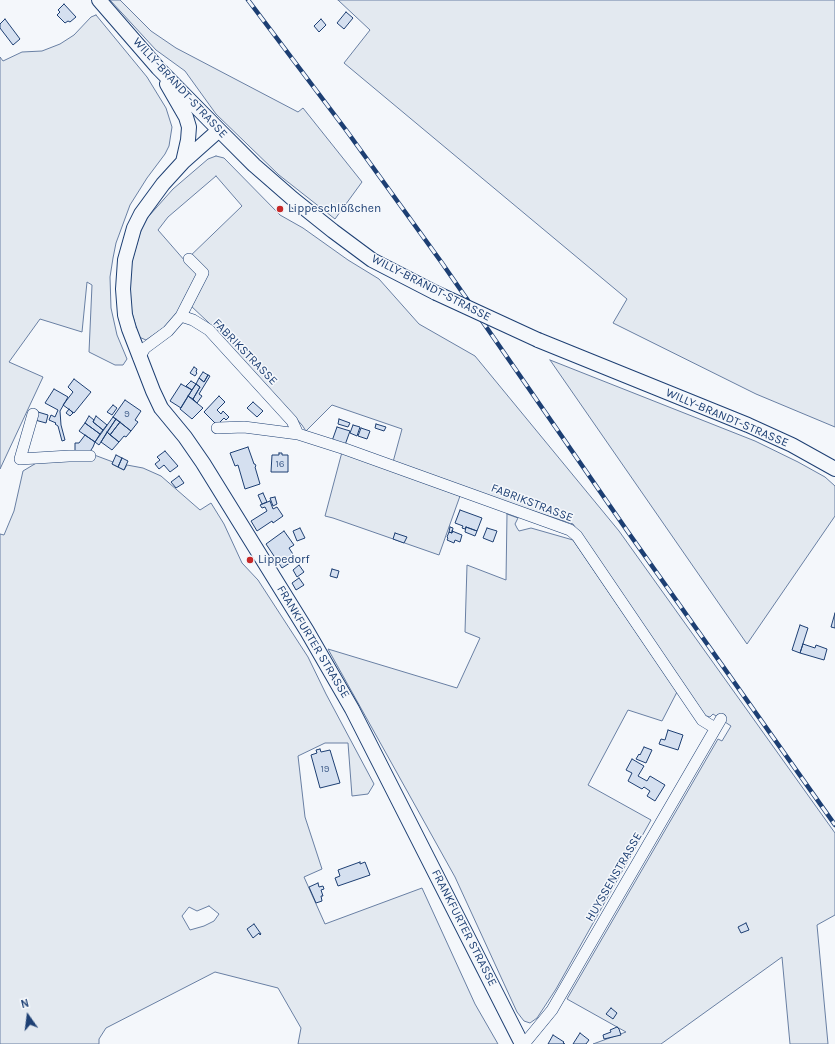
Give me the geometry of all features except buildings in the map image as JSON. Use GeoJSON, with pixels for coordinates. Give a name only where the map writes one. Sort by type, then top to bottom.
{"type":"FeatureCollection","features":[{"type":"Feature","properties":{"kind":"main road","name":"WILLY-BRANDT-STRASSE"},"geometry":{"type":"LineString","coordinates":[[99,0],[158,68],[254,165],[333,232],[372,260],[436,293],[538,340],[748,424],[792,445],[835,469]]}},
{"type":"Feature","properties":{"kind":"main road"},"geometry":{"type":"LineString","coordinates":[[158,68],[181,108],[188,127],[188,140],[183,162]]}},
{"type":"Feature","properties":{"kind":"main road","name":"FRANKFURTER STRASSE"},"geometry":{"type":"LineString","coordinates":[[219,130],[183,162],[163,184],[141,214],[134,228],[125,260],[123,289],[125,315],[139,358],[162,408],[203,463],[307,631],[352,709],[523,1044]]}},
{"type":"Feature","properties":{"kind":"street"},"geometry":{"type":"LineString","coordinates":[[139,358],[145,348],[168,331],[181,316],[203,273],[189,259]]}},
{"type":"Feature","properties":{"kind":"street","name":"FABRIKSTRASSE"},"geometry":{"type":"LineString","coordinates":[[181,316],[193,320],[209,330],[292,421],[298,434]]}},
{"type":"Feature","properties":{"kind":"street"},"geometry":{"type":"LineString","coordinates":[[33,414],[20,459],[90,456]]}},
{"type":"Feature","properties":{"kind":"street","name":"FABRIKSTRASSE"},"geometry":{"type":"LineString","coordinates":[[217,428],[244,427],[298,434],[367,457],[570,530],[576,536],[702,720],[718,723]]}},
{"type":"Feature","properties":{"kind":"street","name":"HUYSSENSTRASSE"},"geometry":{"type":"LineString","coordinates":[[523,1044],[552,1010],[718,723]]}},
{"type":"Feature","properties":{"kind":"shaded area"},"geometry":{"type":"Polygon","coordinates":[[[110,0],[120,0],[151,31],[176,48],[298,112],[303,108],[362,182],[335,219],[279,175],[216,114],[185,71],[156,50],[110,0]]]}},
{"type":"Feature","properties":{"kind":"shaded area"},"geometry":{"type":"Polygon","coordinates":[[[338,0],[835,0],[835,427],[756,394],[613,323],[627,299],[344,63],[370,30],[338,0]]]}},
{"type":"Feature","properties":{"kind":"shaded area"},"geometry":{"type":"Polygon","coordinates":[[[96,15],[147,77],[166,108],[172,127],[169,146],[165,154],[147,178],[130,205],[116,243],[113,258],[110,277],[111,308],[117,335],[127,359],[123,365],[115,365],[89,352],[92,285],[87,282],[82,332],[40,319],[9,362],[43,377],[0,469],[0,57],[3,61],[22,52],[42,51],[60,44],[74,35],[91,17],[96,15]]]}},
{"type":"Feature","properties":{"kind":"shaded area"},"geometry":{"type":"Polygon","coordinates":[[[216,156],[224,158],[280,215],[303,228],[348,260],[379,279],[419,324],[475,356],[619,531],[835,833],[835,915],[817,925],[828,1044],[790,1044],[782,957],[661,1044],[593,1044],[626,1032],[567,999],[718,739],[722,741],[731,726],[713,714],[710,717],[703,715],[573,524],[393,462],[402,429],[332,405],[306,431],[208,322],[190,305],[169,324],[146,340],[139,337],[132,313],[130,298],[130,268],[140,233],[148,217],[173,189],[208,159],[216,156]],[[216,176],[168,217],[158,230],[185,261],[242,206],[216,176]]]}},
{"type":"Feature","properties":{"kind":"shaded area"},"geometry":{"type":"Polygon","coordinates":[[[550,360],[755,441],[825,477],[835,486],[835,516],[747,644],[550,360]]]}},
{"type":"Feature","properties":{"kind":"shaded area"},"geometry":{"type":"Polygon","coordinates":[[[342,452],[460,496],[439,555],[325,516],[342,452]]]}},
{"type":"Feature","properties":{"kind":"shaded area"},"geometry":{"type":"Polygon","coordinates":[[[89,453],[113,462],[112,464],[124,470],[127,465],[143,468],[161,476],[200,510],[211,503],[224,524],[242,563],[258,580],[308,657],[374,784],[368,794],[352,796],[348,743],[325,743],[298,756],[305,817],[322,869],[304,877],[325,924],[422,888],[475,1004],[498,1044],[298,1044],[301,1028],[278,988],[215,972],[106,1028],[99,1039],[99,1044],[0,1044],[0,534],[4,535],[14,511],[23,471],[43,459],[89,453]],[[209,906],[197,911],[189,907],[182,916],[190,930],[214,921],[219,914],[209,906]]]}},
{"type":"Feature","properties":{"kind":"shaded area"},"geometry":{"type":"Polygon","coordinates":[[[507,514],[518,518],[515,524],[519,531],[531,528],[573,540],[677,692],[662,721],[628,710],[588,785],[651,820],[556,989],[537,1018],[530,1023],[524,1021],[517,1012],[455,877],[328,649],[457,688],[480,638],[465,632],[467,565],[506,580],[507,514]]]}},
{"type":"Feature","properties":{"kind":"railway"},"geometry":{"type":"LineString","coordinates":[[248,0],[346,130],[442,263],[628,532],[835,825]]}},
{"type":"Feature","properties":{"kind":"place","name":"Lippeschlößchen"},"geometry":{"type":"Point","coordinates":[280,209]}},
{"type":"Feature","properties":{"kind":"place","name":"Lippedorf"},"geometry":{"type":"Point","coordinates":[250,560]}}]}
